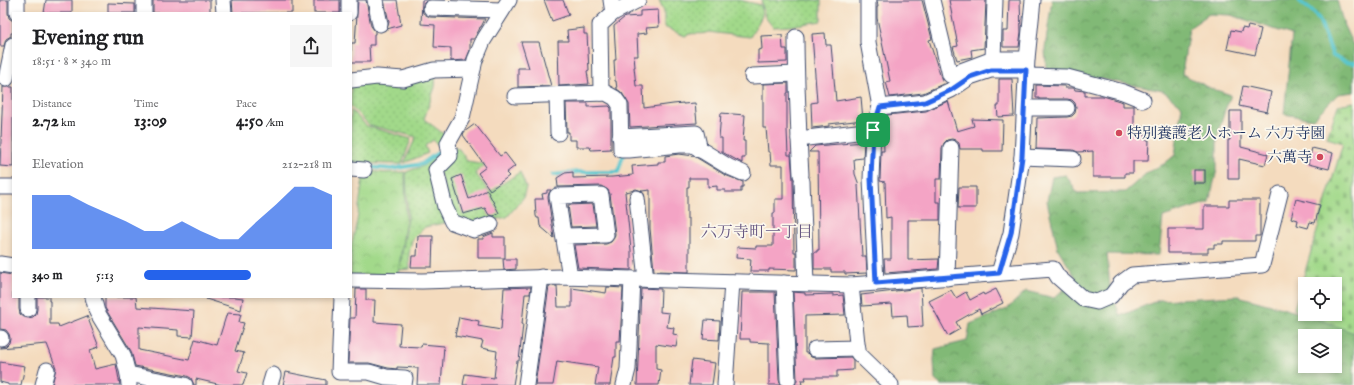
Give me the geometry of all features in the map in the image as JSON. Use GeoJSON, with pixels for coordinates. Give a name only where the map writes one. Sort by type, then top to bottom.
{"type":"FeatureCollection","features":[{"type":"Feature","properties":{"kind":"street"},"geometry":{"type":"LineString","coordinates":[[17,0],[17,12]]}},
{"type":"Feature","properties":{"kind":"street"},"geometry":{"type":"LineString","coordinates":[[144,0],[144,12]]}},
{"type":"Feature","properties":{"kind":"street"},"geometry":{"type":"LineString","coordinates":[[224,0],[224,12]]}},
{"type":"Feature","properties":{"kind":"street"},"geometry":{"type":"LineString","coordinates":[[348,0],[349,12]]}},
{"type":"Feature","properties":{"kind":"street"},"geometry":{"type":"LineString","coordinates":[[376,0],[380,24]]}},
{"type":"Feature","properties":{"kind":"street"},"geometry":{"type":"LineString","coordinates":[[601,94],[600,25],[612,6],[638,0]]}},
{"type":"Feature","properties":{"kind":"street"},"geometry":{"type":"LineString","coordinates":[[868,0],[868,42],[880,107],[873,130],[871,179],[876,283]]}},
{"type":"Feature","properties":{"kind":"street"},"geometry":{"type":"LineString","coordinates":[[932,0],[950,75],[993,59],[1123,92],[1143,100]]}},
{"type":"Feature","properties":{"kind":"street"},"geometry":{"type":"LineString","coordinates":[[993,59],[995,0]]}},
{"type":"Feature","properties":{"kind":"street"},"geometry":{"type":"LineString","coordinates":[[999,273],[1011,233],[1022,157],[1027,68],[1033,0]]}},
{"type":"Feature","properties":{"kind":"street"},"geometry":{"type":"LineString","coordinates":[[431,8],[506,5]]}},
{"type":"Feature","properties":{"kind":"street"},"geometry":{"type":"LineString","coordinates":[[491,224],[474,230],[452,222],[445,207],[436,170],[450,156],[449,148],[462,118],[475,60],[483,41],[506,5]]}},
{"type":"Feature","properties":{"kind":"street"},"geometry":{"type":"LineString","coordinates":[[796,37],[796,74],[806,284]]}},
{"type":"Feature","properties":{"kind":"street"},"geometry":{"type":"LineString","coordinates":[[6,79],[12,50]]}},
{"type":"Feature","properties":{"kind":"street"},"geometry":{"type":"LineString","coordinates":[[880,107],[925,102],[951,90],[970,77],[991,70],[1027,68]]}},
{"type":"Feature","properties":{"kind":"street"},"geometry":{"type":"LineString","coordinates":[[352,80],[377,77],[403,79],[434,70],[473,69]]}},
{"type":"Feature","properties":{"kind":"street"},"geometry":{"type":"LineString","coordinates":[[752,76],[796,74]]}},
{"type":"Feature","properties":{"kind":"street"},"geometry":{"type":"LineString","coordinates":[[515,96],[606,93],[615,98],[620,105],[620,150],[693,145],[729,168],[743,173]]}},
{"type":"Feature","properties":{"kind":"street"},"geometry":{"type":"LineString","coordinates":[[557,94],[558,133]]}},
{"type":"Feature","properties":{"kind":"street"},"geometry":{"type":"LineString","coordinates":[[1025,108],[1067,108]]}},
{"type":"Feature","properties":{"kind":"street"},"geometry":{"type":"LineString","coordinates":[[799,139],[873,130]]}},
{"type":"Feature","properties":{"kind":"street"},"geometry":{"type":"LineString","coordinates":[[947,278],[951,148]]}},
{"type":"Feature","properties":{"kind":"street"},"geometry":{"type":"LineString","coordinates":[[1022,157],[1073,158]]}},
{"type":"Feature","properties":{"kind":"street"},"geometry":{"type":"LineString","coordinates":[[0,188],[12,187]]}},
{"type":"Feature","properties":{"kind":"street"},"geometry":{"type":"LineString","coordinates":[[352,280],[422,281],[570,277],[851,284],[1053,269],[1058,277],[1083,300],[1097,302],[1111,296],[1121,283],[1132,275],[1262,265],[1280,194]]}},
{"type":"Feature","properties":{"kind":"street"},"geometry":{"type":"LineString","coordinates":[[624,385],[628,369],[639,279],[637,198]]}},
{"type":"Feature","properties":{"kind":"street"},"geometry":{"type":"LineString","coordinates":[[564,236],[570,277]]}},
{"type":"Feature","properties":{"kind":"street"},"geometry":{"type":"LineString","coordinates":[[0,264],[12,266]]}},
{"type":"Feature","properties":{"kind":"street"},"geometry":{"type":"LineString","coordinates":[[526,385],[541,277]]}},
{"type":"Feature","properties":{"kind":"street"},"geometry":{"type":"LineString","coordinates":[[725,385],[732,282]]}},
{"type":"Feature","properties":{"kind":"street"},"geometry":{"type":"LineString","coordinates":[[784,283],[788,380]]}},
{"type":"Feature","properties":{"kind":"street"},"geometry":{"type":"LineString","coordinates":[[851,284],[858,353],[891,385]]}},
{"type":"Feature","properties":{"kind":"street"},"geometry":{"type":"LineString","coordinates":[[94,298],[97,312],[123,355],[128,379],[185,385]]}},
{"type":"Feature","properties":{"kind":"street"},"geometry":{"type":"LineString","coordinates":[[342,298],[339,379],[369,372],[386,377],[405,378],[404,385]]}},
{"type":"Feature","properties":{"kind":"street"},"geometry":{"type":"LineString","coordinates":[[814,348],[858,348]]}},
{"type":"Feature","properties":{"kind":"street"},"geometry":{"type":"LineString","coordinates":[[43,385],[47,370]]}},
{"type":"Feature","properties":{"kind":"green space"},"geometry":{"type":"Polygon","coordinates":[[[659,0],[739,0],[761,5],[762,16],[750,37],[708,32],[685,36],[664,27],[664,11],[659,0]]]}},
{"type":"Feature","properties":{"kind":"green space"},"geometry":{"type":"Polygon","coordinates":[[[761,0],[821,0],[821,21],[773,27],[765,17],[761,0]]]}},
{"type":"Feature","properties":{"kind":"green space"},"geometry":{"type":"Polygon","coordinates":[[[1052,0],[1337,0],[1344,26],[1354,47],[1354,92],[1338,94],[1313,119],[1284,114],[1292,35],[1231,15],[1209,14],[1189,28],[1182,74],[1210,88],[1231,95],[1217,137],[1217,170],[1209,202],[1163,217],[1159,255],[1107,254],[1110,287],[1120,316],[1159,300],[1238,296],[1298,313],[1298,321],[1329,321],[1354,328],[1354,385],[941,385],[935,380],[935,349],[967,341],[970,324],[1007,309],[1026,291],[1054,298],[1076,278],[1058,249],[1047,201],[1052,177],[1066,175],[1077,193],[1125,192],[1148,172],[1164,164],[1175,155],[1182,106],[1163,91],[1046,68],[1045,48],[1052,0]]]}},
{"type":"Feature","properties":{"kind":"green space"},"geometry":{"type":"Polygon","coordinates":[[[436,73],[435,87],[424,119],[449,138],[439,146],[433,140],[425,146],[428,153],[404,163],[416,137],[369,125],[352,108],[352,82],[436,73]]]}},
{"type":"Feature","properties":{"kind":"green space"},"geometry":{"type":"Polygon","coordinates":[[[1354,102],[1354,333],[1324,321],[1342,321],[1342,277],[1303,277],[1343,143],[1327,138],[1338,105],[1354,102]]]}},
{"type":"Feature","properties":{"kind":"green space"},"geometry":{"type":"Polygon","coordinates":[[[352,111],[367,126],[411,139],[402,164],[352,163],[352,111]]]}},
{"type":"Feature","properties":{"kind":"green space"},"geometry":{"type":"Polygon","coordinates":[[[447,147],[432,169],[448,222],[425,227],[412,240],[409,254],[410,269],[399,270],[408,218],[406,172],[423,166],[447,147]]]}},
{"type":"Feature","properties":{"kind":"green space"},"geometry":{"type":"Polygon","coordinates":[[[453,147],[459,149],[467,161],[486,164],[475,173],[490,192],[520,172],[526,187],[523,198],[507,217],[475,226],[453,219],[439,170],[453,147]]]}},
{"type":"Feature","properties":{"kind":"green space"},"geometry":{"type":"Polygon","coordinates":[[[364,170],[384,173],[405,172],[406,218],[398,275],[352,275],[352,243],[357,221],[364,170]]]}},
{"type":"Feature","properties":{"kind":"green space"},"geometry":{"type":"Polygon","coordinates":[[[1298,295],[1298,311],[1294,309],[1298,295]]]}},
{"type":"Feature","properties":{"kind":"building"},"geometry":{"type":"Polygon","coordinates":[[[0,0],[8,0],[8,13],[9,18],[12,20],[12,33],[11,36],[6,39],[4,46],[0,46],[0,0]]]}},
{"type":"Feature","properties":{"kind":"building"},"geometry":{"type":"Polygon","coordinates":[[[46,0],[72,0],[72,12],[44,12],[46,0]]]}},
{"type":"Feature","properties":{"kind":"building"},"geometry":{"type":"Polygon","coordinates":[[[153,0],[210,0],[210,12],[153,12],[153,0]]]}},
{"type":"Feature","properties":{"kind":"building"},"geometry":{"type":"Polygon","coordinates":[[[232,0],[292,0],[292,12],[233,12],[232,0]]]}},
{"type":"Feature","properties":{"kind":"building"},"geometry":{"type":"Polygon","coordinates":[[[314,0],[340,0],[340,12],[314,12],[314,0]]]}},
{"type":"Feature","properties":{"kind":"building"},"geometry":{"type":"Polygon","coordinates":[[[358,0],[366,0],[371,26],[375,31],[374,45],[369,45],[370,62],[352,62],[352,43],[355,43],[358,0]]]}},
{"type":"Feature","properties":{"kind":"building"},"geometry":{"type":"Polygon","coordinates":[[[384,0],[397,0],[401,25],[387,29],[389,22],[384,0]]]}},
{"type":"Feature","properties":{"kind":"building"},"geometry":{"type":"Polygon","coordinates":[[[422,0],[427,0],[422,8],[423,13],[430,17],[485,19],[474,39],[470,39],[470,50],[466,60],[451,61],[451,48],[434,47],[435,25],[421,24],[422,0]]]}},
{"type":"Feature","properties":{"kind":"building"},"geometry":{"type":"Polygon","coordinates":[[[544,0],[563,0],[569,15],[552,21],[544,0]]]}},
{"type":"Feature","properties":{"kind":"building"},"geometry":{"type":"Polygon","coordinates":[[[877,0],[922,0],[932,39],[929,40],[943,84],[923,93],[890,97],[886,82],[890,81],[877,18],[877,0]]]}},
{"type":"Feature","properties":{"kind":"building"},"geometry":{"type":"Polygon","coordinates":[[[949,0],[986,0],[984,48],[971,50],[972,57],[957,60],[953,47],[958,46],[949,0]]]}},
{"type":"Feature","properties":{"kind":"building"},"geometry":{"type":"Polygon","coordinates":[[[1009,0],[1020,0],[1021,32],[1019,47],[1003,47],[1003,31],[1008,31],[1009,0]]]}},
{"type":"Feature","properties":{"kind":"building"},"geometry":{"type":"Polygon","coordinates":[[[108,3],[135,4],[135,12],[108,12],[108,3]]]}},
{"type":"Feature","properties":{"kind":"building"},"geometry":{"type":"Polygon","coordinates":[[[658,10],[659,27],[646,28],[647,33],[637,34],[638,56],[634,56],[636,86],[643,86],[644,108],[695,103],[697,123],[630,127],[629,104],[622,93],[617,89],[615,81],[614,60],[616,60],[614,26],[625,17],[640,16],[640,11],[658,10]]]}},
{"type":"Feature","properties":{"kind":"building"},"geometry":{"type":"Polygon","coordinates":[[[1248,26],[1261,29],[1255,55],[1227,49],[1231,30],[1241,32],[1242,28],[1247,29],[1248,26]]]}},
{"type":"Feature","properties":{"kind":"building"},"geometry":{"type":"Polygon","coordinates":[[[584,28],[584,34],[587,34],[589,70],[587,71],[589,84],[559,86],[558,41],[568,41],[567,30],[584,28]]]}},
{"type":"Feature","properties":{"kind":"building"},"geometry":{"type":"Polygon","coordinates":[[[825,33],[826,45],[831,45],[836,101],[861,97],[863,120],[829,124],[829,126],[812,128],[811,103],[817,102],[812,34],[825,33]]]}},
{"type":"Feature","properties":{"kind":"building"},"geometry":{"type":"Polygon","coordinates":[[[782,35],[783,49],[787,49],[787,62],[758,63],[758,50],[762,49],[761,36],[782,35]]]}},
{"type":"Feature","properties":{"kind":"building"},"geometry":{"type":"Polygon","coordinates":[[[521,42],[539,42],[551,86],[518,87],[518,68],[529,68],[521,42]]]}},
{"type":"Feature","properties":{"kind":"building"},"geometry":{"type":"Polygon","coordinates":[[[999,79],[1012,79],[1014,116],[998,117],[997,106],[999,106],[999,79]]]}},
{"type":"Feature","properties":{"kind":"building"},"geometry":{"type":"Polygon","coordinates":[[[788,83],[788,155],[791,155],[793,180],[794,252],[796,252],[796,270],[769,269],[769,271],[750,271],[751,259],[736,258],[737,247],[756,248],[756,246],[773,246],[773,213],[775,213],[775,199],[783,199],[783,165],[771,165],[770,152],[768,152],[766,128],[763,128],[763,84],[788,83]]]}},
{"type":"Feature","properties":{"kind":"building"},"geometry":{"type":"Polygon","coordinates":[[[1036,85],[1065,86],[1065,88],[1074,88],[1075,90],[1085,91],[1085,96],[1103,96],[1123,102],[1123,106],[1134,106],[1134,127],[1145,127],[1145,140],[1149,140],[1148,161],[1133,161],[1133,173],[1125,173],[1125,177],[1093,177],[1093,151],[1078,152],[1073,150],[1036,149],[1037,118],[1072,116],[1075,113],[1076,108],[1075,103],[1072,100],[1036,98],[1036,85]]]}},
{"type":"Feature","properties":{"kind":"building"},"geometry":{"type":"Polygon","coordinates":[[[1243,86],[1271,92],[1267,112],[1239,106],[1243,86]]]}},
{"type":"Feature","properties":{"kind":"building"},"geometry":{"type":"Polygon","coordinates":[[[3,87],[12,87],[12,167],[0,166],[3,87]]]}},
{"type":"Feature","properties":{"kind":"building"},"geometry":{"type":"Polygon","coordinates":[[[948,101],[957,131],[974,126],[972,119],[1003,120],[1002,151],[960,149],[959,143],[952,139],[947,140],[944,143],[942,148],[941,179],[936,179],[936,202],[940,202],[940,220],[908,220],[908,260],[939,259],[938,269],[885,273],[884,259],[891,259],[891,217],[886,218],[885,182],[880,181],[880,179],[881,151],[884,151],[883,129],[887,115],[926,111],[948,101]]]}},
{"type":"Feature","properties":{"kind":"building"},"geometry":{"type":"Polygon","coordinates":[[[566,103],[588,103],[588,107],[609,106],[611,108],[611,149],[591,150],[590,147],[576,147],[576,140],[569,140],[569,132],[567,132],[566,103]]]}},
{"type":"Feature","properties":{"kind":"building"},"geometry":{"type":"Polygon","coordinates":[[[1230,111],[1241,111],[1241,147],[1268,154],[1265,165],[1239,159],[1239,179],[1228,179],[1230,111]]]}},
{"type":"Feature","properties":{"kind":"building"},"geometry":{"type":"Polygon","coordinates":[[[721,113],[745,115],[743,141],[745,141],[745,158],[742,158],[742,163],[722,152],[722,138],[719,138],[721,113]]]}},
{"type":"Feature","properties":{"kind":"building"},"geometry":{"type":"Polygon","coordinates":[[[475,124],[500,156],[505,153],[515,166],[506,173],[509,176],[490,190],[478,173],[486,167],[463,135],[464,132],[475,124]]]}},
{"type":"Feature","properties":{"kind":"building"},"geometry":{"type":"Polygon","coordinates":[[[864,142],[863,158],[854,159],[855,174],[859,185],[862,256],[866,256],[867,273],[845,274],[845,272],[831,272],[831,269],[814,269],[814,252],[819,250],[818,152],[809,152],[815,146],[864,142]]]}},
{"type":"Feature","properties":{"kind":"building"},"geometry":{"type":"Polygon","coordinates":[[[1312,148],[1333,153],[1329,169],[1308,164],[1312,148]]]}},
{"type":"Feature","properties":{"kind":"building"},"geometry":{"type":"Polygon","coordinates":[[[679,154],[694,156],[725,175],[743,182],[741,192],[725,192],[725,190],[717,190],[717,186],[708,187],[708,178],[689,178],[689,187],[687,187],[687,219],[689,219],[689,272],[654,271],[650,228],[650,190],[642,191],[636,189],[625,192],[631,250],[631,270],[578,268],[574,245],[606,244],[611,242],[614,238],[615,234],[610,194],[608,190],[601,186],[558,187],[557,178],[565,173],[573,172],[573,178],[633,175],[632,166],[658,164],[658,162],[665,162],[665,156],[679,154]]]}},
{"type":"Feature","properties":{"kind":"building"},"geometry":{"type":"Polygon","coordinates":[[[1194,170],[1205,170],[1205,183],[1194,183],[1194,170]]]}},
{"type":"Feature","properties":{"kind":"building"},"geometry":{"type":"Polygon","coordinates":[[[461,175],[469,199],[487,190],[499,213],[494,216],[489,215],[485,208],[463,214],[452,179],[461,175]]]}},
{"type":"Feature","properties":{"kind":"building"},"geometry":{"type":"Polygon","coordinates":[[[959,187],[976,187],[976,208],[958,208],[959,187]]]}},
{"type":"Feature","properties":{"kind":"building"},"geometry":{"type":"Polygon","coordinates":[[[547,190],[551,190],[548,197],[554,238],[540,226],[539,218],[536,216],[535,199],[543,199],[542,194],[547,193],[547,190]]]}},
{"type":"Feature","properties":{"kind":"building"},"geometry":{"type":"Polygon","coordinates":[[[1296,199],[1320,205],[1315,223],[1310,222],[1308,228],[1297,225],[1298,220],[1291,218],[1296,199]]]}},
{"type":"Feature","properties":{"kind":"building"},"geometry":{"type":"Polygon","coordinates":[[[1229,200],[1260,200],[1260,236],[1255,236],[1255,241],[1223,241],[1223,244],[1214,244],[1214,248],[1208,248],[1208,253],[1168,253],[1168,229],[1204,229],[1204,206],[1229,206],[1229,200]]]}},
{"type":"Feature","properties":{"kind":"building"},"geometry":{"type":"Polygon","coordinates":[[[593,204],[596,226],[571,227],[568,205],[593,204]]]}},
{"type":"Feature","properties":{"kind":"building"},"geometry":{"type":"Polygon","coordinates":[[[493,233],[493,237],[505,237],[505,258],[478,258],[478,239],[483,239],[483,237],[493,233]]]}},
{"type":"Feature","properties":{"kind":"building"},"geometry":{"type":"Polygon","coordinates":[[[418,236],[433,236],[432,267],[411,267],[412,256],[417,256],[418,236]]]}},
{"type":"Feature","properties":{"kind":"building"},"geometry":{"type":"Polygon","coordinates":[[[503,259],[516,259],[516,269],[504,270],[503,259]]]}},
{"type":"Feature","properties":{"kind":"building"},"geometry":{"type":"Polygon","coordinates":[[[0,273],[12,275],[12,298],[19,298],[20,314],[24,317],[33,317],[36,314],[37,298],[49,298],[50,324],[58,324],[59,327],[87,316],[99,347],[90,350],[95,369],[116,364],[120,385],[52,385],[56,368],[47,344],[0,348],[9,343],[10,338],[6,330],[0,329],[0,273]]]}},
{"type":"Feature","properties":{"kind":"building"},"geometry":{"type":"Polygon","coordinates":[[[549,286],[557,286],[558,307],[572,307],[572,288],[606,293],[607,287],[623,288],[620,341],[616,341],[616,357],[614,357],[610,385],[595,385],[598,367],[557,361],[553,385],[535,385],[549,286]]]}},
{"type":"Feature","properties":{"kind":"building"},"geometry":{"type":"Polygon","coordinates":[[[531,287],[530,294],[525,294],[519,361],[517,361],[513,385],[463,385],[465,374],[494,378],[497,351],[481,348],[483,341],[455,336],[459,317],[479,321],[478,326],[501,330],[504,288],[531,287]]]}},
{"type":"Feature","properties":{"kind":"building"},"geometry":{"type":"Polygon","coordinates":[[[641,288],[661,289],[660,312],[669,313],[667,327],[674,328],[673,334],[678,335],[676,347],[656,344],[656,369],[661,370],[659,385],[637,385],[641,288]]]}},
{"type":"Feature","properties":{"kind":"building"},"geometry":{"type":"Polygon","coordinates":[[[921,288],[923,326],[908,327],[907,315],[893,316],[892,304],[862,306],[861,295],[921,288]]]}},
{"type":"Feature","properties":{"kind":"building"},"geometry":{"type":"Polygon","coordinates":[[[356,289],[366,289],[366,300],[375,300],[374,322],[401,324],[399,346],[421,347],[422,344],[444,346],[441,385],[417,385],[418,368],[397,367],[397,369],[369,363],[348,363],[350,318],[355,318],[356,289]]]}},
{"type":"Feature","properties":{"kind":"building"},"geometry":{"type":"Polygon","coordinates":[[[996,289],[1003,303],[981,314],[979,309],[956,322],[960,329],[948,336],[929,301],[951,290],[956,298],[966,292],[970,300],[983,293],[984,295],[996,289]]]}},
{"type":"Feature","properties":{"kind":"building"},"geometry":{"type":"Polygon","coordinates":[[[742,292],[775,292],[779,380],[781,385],[769,385],[769,343],[750,342],[750,339],[740,339],[742,292]]]}},
{"type":"Feature","properties":{"kind":"building"},"geometry":{"type":"Polygon","coordinates":[[[793,292],[805,293],[805,295],[843,295],[845,315],[805,316],[805,353],[815,358],[851,357],[853,360],[853,370],[837,371],[837,377],[805,377],[806,380],[801,380],[802,385],[795,385],[797,380],[793,292]]]}},
{"type":"Feature","properties":{"kind":"building"},"geometry":{"type":"Polygon","coordinates":[[[105,298],[136,298],[137,307],[194,311],[192,337],[178,336],[178,330],[139,327],[139,350],[189,360],[195,339],[217,345],[227,313],[241,314],[239,322],[244,323],[235,351],[244,353],[238,371],[247,373],[243,385],[222,385],[196,379],[196,385],[194,385],[191,378],[187,376],[135,366],[131,351],[105,308],[105,298]]]}},
{"type":"Feature","properties":{"kind":"building"},"geometry":{"type":"Polygon","coordinates":[[[206,298],[243,298],[241,310],[206,298]]]}},
{"type":"Feature","properties":{"kind":"building"},"geometry":{"type":"Polygon","coordinates":[[[705,320],[720,321],[719,340],[703,339],[705,320]]]}},
{"type":"Feature","properties":{"kind":"building"},"geometry":{"type":"Polygon","coordinates":[[[692,360],[715,363],[712,385],[689,385],[692,360]]]}},
{"type":"Feature","properties":{"kind":"building"},"geometry":{"type":"Polygon","coordinates":[[[0,362],[25,366],[21,385],[8,385],[0,382],[0,362]]]}},
{"type":"Feature","properties":{"kind":"building"},"geometry":{"type":"Polygon","coordinates":[[[286,372],[326,380],[326,385],[283,385],[286,372]]]}},
{"type":"Feature","properties":{"kind":"waterway"},"geometry":{"type":"LineString","coordinates":[[1298,0],[1319,19],[1333,56],[1345,62],[1354,63]]}},
{"type":"Feature","properties":{"kind":"waterway"},"geometry":{"type":"LineString","coordinates":[[367,167],[392,169],[422,164],[446,147]]}},
{"type":"Feature","properties":{"kind":"waterway"},"geometry":{"type":"LineString","coordinates":[[553,175],[578,172],[618,172],[624,152]]}},
{"type":"Feature","properties":{"kind":"place","name":"特別養護老人ホーム 六万寺園"},"geometry":{"type":"Point","coordinates":[1119,133]}},
{"type":"Feature","properties":{"kind":"place","name":"六萬寺"},"geometry":{"type":"Point","coordinates":[1320,157]}},
{"type":"Feature","properties":{"kind":"district","name":"六万寺町一丁目"},"geometry":{"type":"Point","coordinates":[757,231]}},
{"type":"Feature","properties":{"kind":"route"},"geometry":{"type":"LineString","coordinates":[[991,70],[1026,70],[1022,157],[1011,233],[999,273],[876,283],[871,179],[873,130],[880,107],[925,102],[951,90],[970,77],[991,70]]}}]}
